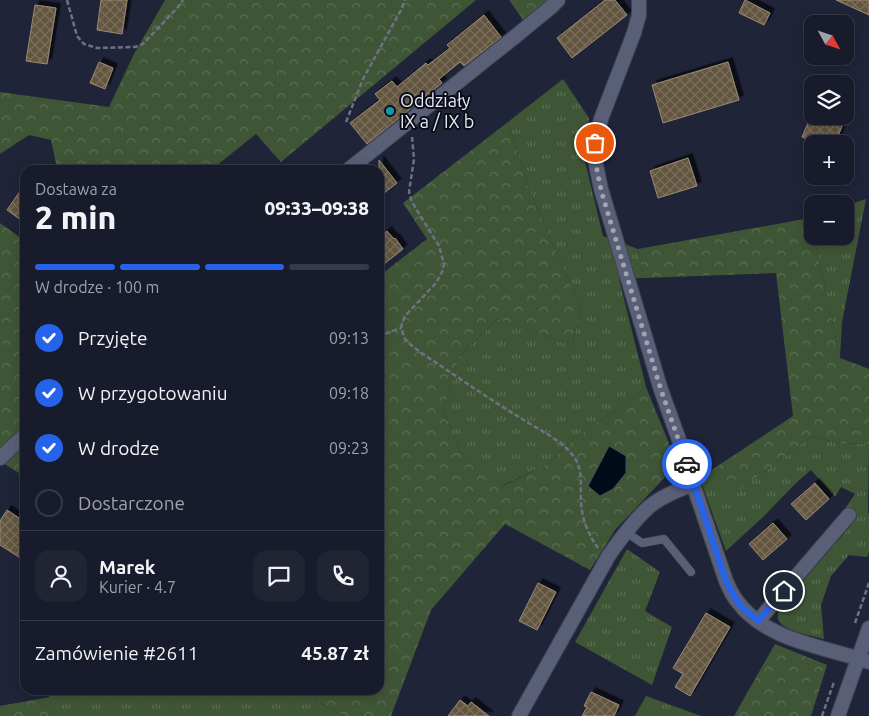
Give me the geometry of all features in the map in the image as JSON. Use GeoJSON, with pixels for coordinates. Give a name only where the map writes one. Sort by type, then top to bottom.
{"type":"FeatureCollection","features":[{"type":"Feature","properties":{"kind":"street"},"geometry":{"type":"LineString","coordinates":[[354,165],[558,0]]}},
{"type":"Feature","properties":{"kind":"street"},"geometry":{"type":"LineString","coordinates":[[638,0],[639,15],[601,120],[595,143],[595,160],[601,190],[661,390],[693,484],[729,587],[743,608],[758,621],[784,636],[864,660]]}},
{"type":"Feature","properties":{"kind":"street"},"geometry":{"type":"LineString","coordinates":[[0,458],[20,440]]}},
{"type":"Feature","properties":{"kind":"street"},"geometry":{"type":"LineString","coordinates":[[519,716],[608,557],[626,532],[650,506],[671,493],[693,484]]}},
{"type":"Feature","properties":{"kind":"street"},"geometry":{"type":"LineString","coordinates":[[758,621],[849,515]]}},
{"type":"Feature","properties":{"kind":"street"},"geometry":{"type":"LineString","coordinates":[[838,716],[864,660],[869,628]]}},
{"type":"Feature","properties":{"kind":"lane"},"geometry":{"type":"LineString","coordinates":[[626,532],[642,543],[664,539],[691,572]]}},
{"type":"Feature","properties":{"kind":"path"},"geometry":{"type":"LineString","coordinates":[[67,0],[77,36],[84,44],[97,48],[135,47],[143,44],[180,5],[182,0]]}},
{"type":"Feature","properties":{"kind":"path"},"geometry":{"type":"LineString","coordinates":[[346,122],[363,79],[405,0]]}},
{"type":"Feature","properties":{"kind":"path"},"geometry":{"type":"LineString","coordinates":[[409,121],[414,159],[409,192],[412,202],[439,246],[444,264],[436,283],[405,316],[401,328],[405,338],[423,354],[570,451],[580,470],[581,504],[587,529],[597,547],[608,557]]}},
{"type":"Feature","properties":{"kind":"path"},"geometry":{"type":"LineString","coordinates":[[384,335],[401,328]]}},
{"type":"Feature","properties":{"kind":"green space"},"geometry":{"type":"Polygon","coordinates":[[[165,0],[476,0],[281,162],[256,134],[217,165],[56,165],[51,140],[29,135],[0,154],[0,92],[109,107],[133,56],[165,0]]]}},
{"type":"Feature","properties":{"kind":"green space"},"geometry":{"type":"Polygon","coordinates":[[[509,0],[551,0],[524,21],[509,0]]]}},
{"type":"Feature","properties":{"kind":"green space"},"geometry":{"type":"Polygon","coordinates":[[[563,79],[589,118],[584,157],[603,236],[638,249],[643,278],[619,279],[646,387],[622,406],[580,434],[547,464],[502,486],[459,450],[444,410],[459,357],[497,319],[572,345],[581,308],[529,189],[508,122],[563,79]]]}},
{"type":"Feature","properties":{"kind":"green space"},"geometry":{"type":"Polygon","coordinates":[[[508,122],[529,189],[581,308],[572,345],[497,319],[459,357],[444,410],[459,450],[503,486],[547,464],[580,434],[622,406],[646,387],[672,451],[668,474],[615,530],[590,570],[505,524],[431,610],[391,716],[344,716],[316,701],[317,695],[384,695],[384,272],[427,239],[403,203],[508,122]]]}},
{"type":"Feature","properties":{"kind":"green space"},"geometry":{"type":"Polygon","coordinates":[[[866,199],[842,322],[840,358],[816,245],[854,245],[854,203],[866,199]]]}},
{"type":"Feature","properties":{"kind":"green space"},"geometry":{"type":"Polygon","coordinates":[[[804,219],[804,245],[816,245],[840,358],[869,369],[869,443],[841,444],[812,436],[729,498],[710,471],[793,416],[776,273],[643,278],[638,249],[804,219]]]}},
{"type":"Feature","properties":{"kind":"green space"},"geometry":{"type":"Polygon","coordinates":[[[0,223],[20,237],[20,474],[0,461],[0,223]]]}},
{"type":"Feature","properties":{"kind":"green space"},"geometry":{"type":"Polygon","coordinates":[[[812,436],[841,444],[869,443],[869,552],[867,557],[849,555],[831,576],[821,605],[824,639],[787,628],[779,621],[778,612],[852,524],[846,507],[855,494],[841,487],[835,497],[811,470],[726,551],[699,476],[710,471],[730,497],[812,436]]]}},
{"type":"Feature","properties":{"kind":"green space"},"geometry":{"type":"Polygon","coordinates":[[[627,549],[660,572],[645,611],[672,627],[652,685],[575,642],[627,549]]]}},
{"type":"Feature","properties":{"kind":"green space"},"geometry":{"type":"Polygon","coordinates":[[[775,644],[827,665],[811,716],[734,716],[775,644]]]}},
{"type":"Feature","properties":{"kind":"green space"},"geometry":{"type":"Polygon","coordinates":[[[49,695],[317,695],[316,701],[344,716],[54,716],[49,695]]]}},
{"type":"Feature","properties":{"kind":"green space"},"geometry":{"type":"Polygon","coordinates":[[[646,696],[701,716],[635,716],[646,696]]]}},
{"type":"Feature","properties":{"kind":"green space"},"geometry":{"type":"Polygon","coordinates":[[[50,697],[54,716],[0,716],[0,706],[50,697]]]}},
{"type":"Feature","properties":{"kind":"shaded area"},"geometry":{"type":"Polygon","coordinates":[[[609,446],[626,456],[626,473],[613,489],[600,496],[588,486],[609,446]]]}},
{"type":"Feature","properties":{"kind":"building"},"geometry":{"type":"Polygon","coordinates":[[[101,0],[127,0],[122,34],[97,30],[101,0]]]}},
{"type":"Feature","properties":{"kind":"building"},"geometry":{"type":"Polygon","coordinates":[[[605,0],[615,0],[627,15],[572,58],[557,38],[605,0]]]}},
{"type":"Feature","properties":{"kind":"building"},"geometry":{"type":"Polygon","coordinates":[[[745,0],[770,13],[764,25],[739,13],[745,0]]]}},
{"type":"Feature","properties":{"kind":"building"},"geometry":{"type":"Polygon","coordinates":[[[836,0],[869,0],[869,15],[836,0]]]}},
{"type":"Feature","properties":{"kind":"building"},"geometry":{"type":"Polygon","coordinates":[[[35,5],[56,8],[47,64],[26,61],[35,5]]]}},
{"type":"Feature","properties":{"kind":"building","name":"Oddziały IX a / IX b"},"geometry":{"type":"Polygon","coordinates":[[[484,15],[501,37],[464,66],[460,62],[439,79],[442,83],[367,144],[350,123],[380,100],[375,94],[392,81],[397,87],[426,63],[428,65],[450,48],[447,45],[484,15]]]}},
{"type":"Feature","properties":{"kind":"building"},"geometry":{"type":"Polygon","coordinates":[[[99,62],[113,68],[105,89],[90,83],[99,62]]]}},
{"type":"Feature","properties":{"kind":"building"},"geometry":{"type":"Polygon","coordinates":[[[728,62],[739,100],[663,123],[652,85],[728,62]]]}},
{"type":"Feature","properties":{"kind":"building"},"geometry":{"type":"Polygon","coordinates":[[[807,125],[842,125],[839,135],[804,135],[804,138],[802,137],[807,125]]]}},
{"type":"Feature","properties":{"kind":"building"},"geometry":{"type":"Polygon","coordinates":[[[688,158],[697,186],[658,198],[650,171],[688,158]]]}},
{"type":"Feature","properties":{"kind":"building"},"geometry":{"type":"Polygon","coordinates":[[[384,166],[397,183],[384,193],[384,166]]]}},
{"type":"Feature","properties":{"kind":"building"},"geometry":{"type":"Polygon","coordinates":[[[20,191],[20,219],[7,210],[20,191]]]}},
{"type":"Feature","properties":{"kind":"building"},"geometry":{"type":"Polygon","coordinates":[[[387,231],[403,249],[384,264],[384,234],[387,231]]]}},
{"type":"Feature","properties":{"kind":"building"},"geometry":{"type":"Polygon","coordinates":[[[815,483],[829,499],[806,520],[791,504],[815,483]]]}},
{"type":"Feature","properties":{"kind":"building"},"geometry":{"type":"Polygon","coordinates":[[[7,510],[20,519],[20,558],[0,545],[0,521],[7,510]]]}},
{"type":"Feature","properties":{"kind":"building"},"geometry":{"type":"Polygon","coordinates":[[[773,523],[787,539],[763,560],[749,544],[773,523]]]}},
{"type":"Feature","properties":{"kind":"building"},"geometry":{"type":"Polygon","coordinates":[[[538,583],[556,592],[537,630],[519,621],[538,583]]]}},
{"type":"Feature","properties":{"kind":"building"},"geometry":{"type":"Polygon","coordinates":[[[706,613],[730,627],[690,696],[675,687],[683,674],[673,668],[706,613]]]}},
{"type":"Feature","properties":{"kind":"building"},"geometry":{"type":"Polygon","coordinates":[[[591,692],[619,705],[614,716],[582,716],[587,707],[584,706],[591,692]]]}},
{"type":"Feature","properties":{"kind":"building"},"geometry":{"type":"Polygon","coordinates":[[[460,700],[468,706],[471,702],[489,716],[448,716],[460,700]]]}},
{"type":"Feature","properties":{"kind":"way so far"},"geometry":{"type":"LineString","coordinates":[[595,143],[595,160],[601,190],[661,390],[687,464]]}},
{"type":"Feature","properties":{"kind":"place","name":"Oddziały IX a / IX b"},"geometry":{"type":"Point","coordinates":[390,111]}},
{"type":"Feature","properties":{"kind":"route"},"geometry":{"type":"LineString","coordinates":[[687,464],[726,581],[737,601],[758,621],[784,591]]}}]}
